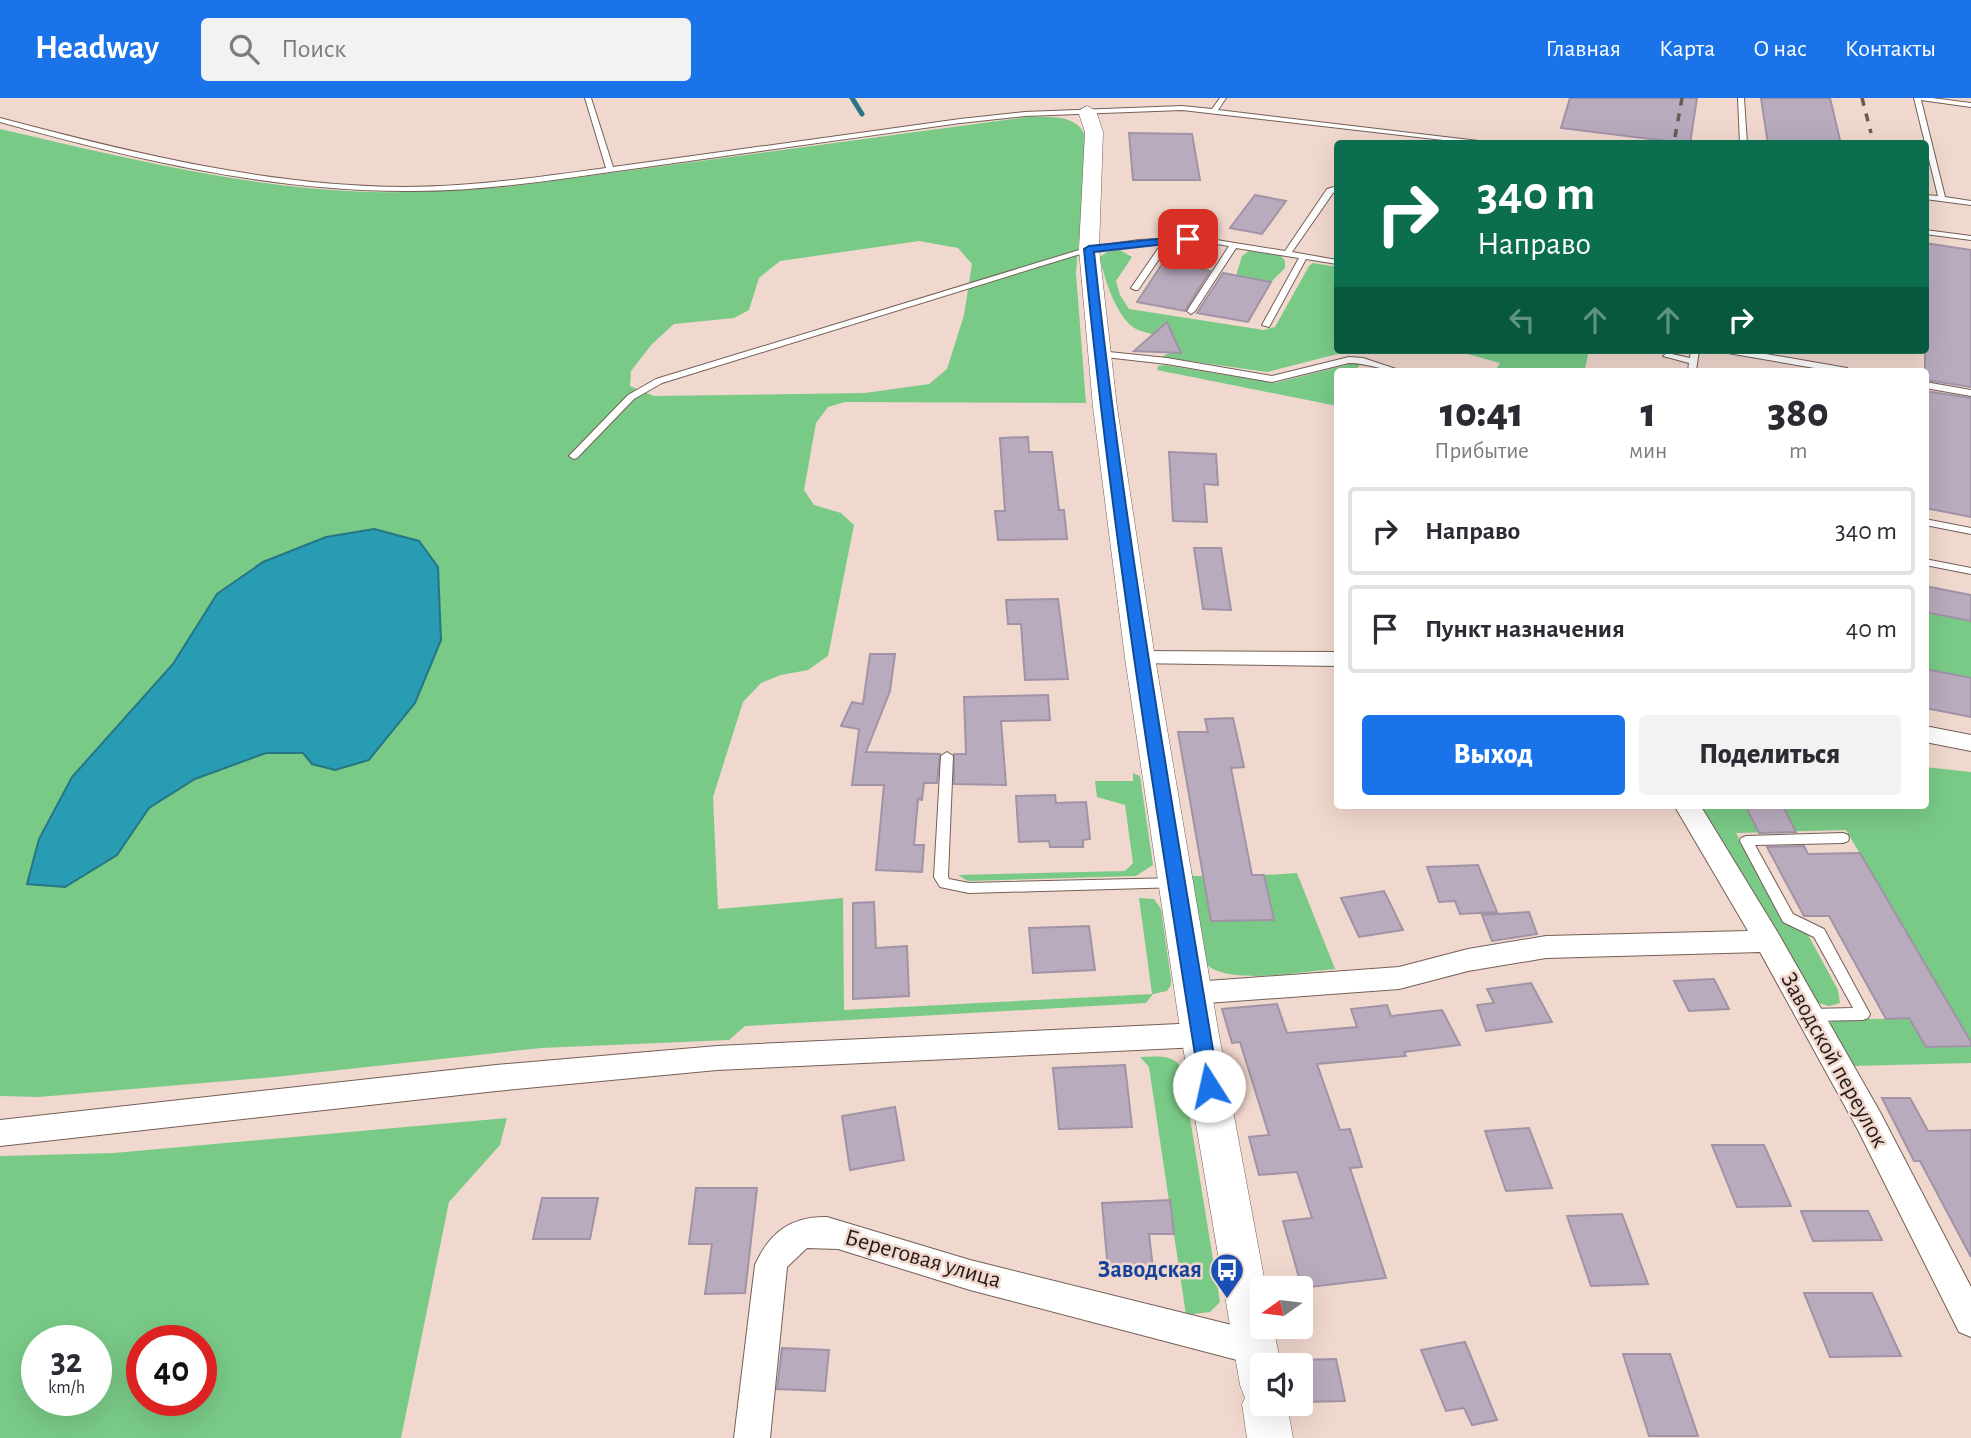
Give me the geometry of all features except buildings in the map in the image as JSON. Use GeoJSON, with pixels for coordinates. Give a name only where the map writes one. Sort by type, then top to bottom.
{"type":"FeatureCollection","features":[{"type":"Feature","properties":{"kind":"street"},"geometry":{"type":"LineString","coordinates":[[1087,111],[1094,132],[1089,249],[1099,354],[1140,658],[1200,1035],[1257,1353]]}},
{"type":"Feature","properties":{"kind":"street"},"geometry":{"type":"LineString","coordinates":[[1140,658],[1334,659]]}},
{"type":"Feature","properties":{"kind":"street"},"geometry":{"type":"LineString","coordinates":[[1929,735],[1971,743]]}},
{"type":"Feature","properties":{"kind":"street","name":"Заводской переулок"},"geometry":{"type":"LineString","coordinates":[[1689,809],[1768,941],[1869,1121],[1971,1321]]}},
{"type":"Feature","properties":{"kind":"street"},"geometry":{"type":"LineString","coordinates":[[1193,993],[1399,978],[1468,960],[1546,947],[1768,941]]}},
{"type":"Feature","properties":{"kind":"street"},"geometry":{"type":"LineString","coordinates":[[0,1133],[496,1078],[717,1058],[1200,1035]]}},
{"type":"Feature","properties":{"kind":"street","name":"Береговая улица"},"geometry":{"type":"LineString","coordinates":[[752,1438],[771,1265],[784,1242],[808,1232],[825,1231],[838,1234],[1250,1363]]}},
{"type":"Feature","properties":{"kind":"street"},"geometry":{"type":"LineString","coordinates":[[1267,1416],[1270,1438]]}},
{"type":"Feature","properties":{"kind":"lane"},"geometry":{"type":"LineString","coordinates":[[588,98],[610,170]]}},
{"type":"Feature","properties":{"kind":"lane"},"geometry":{"type":"LineString","coordinates":[[1216,110],[1223,98]]}},
{"type":"Feature","properties":{"kind":"lane"},"geometry":{"type":"LineString","coordinates":[[1741,98],[1744,140]]}},
{"type":"Feature","properties":{"kind":"lane"},"geometry":{"type":"LineString","coordinates":[[1927,140],[1917,98],[1971,105]]}},
{"type":"Feature","properties":{"kind":"lane"},"geometry":{"type":"LineString","coordinates":[[0,120],[78,142],[181,165],[278,181],[374,189],[506,184],[960,121],[1087,111],[1216,110],[1467,140]]}},
{"type":"Feature","properties":{"kind":"lane"},"geometry":{"type":"LineString","coordinates":[[1929,147],[1942,200]]}},
{"type":"Feature","properties":{"kind":"lane"},"geometry":{"type":"LineString","coordinates":[[1288,253],[1330,191],[1334,190]]}},
{"type":"Feature","properties":{"kind":"lane"},"geometry":{"type":"LineString","coordinates":[[1929,198],[1971,204]]}},
{"type":"Feature","properties":{"kind":"lane"},"geometry":{"type":"LineString","coordinates":[[1929,233],[1971,238]]}},
{"type":"Feature","properties":{"kind":"lane"},"geometry":{"type":"LineString","coordinates":[[574,456],[631,397],[659,381],[1089,249],[1198,239],[1334,261]]}},
{"type":"Feature","properties":{"kind":"lane"},"geometry":{"type":"LineString","coordinates":[[1135,288],[1168,240]]}},
{"type":"Feature","properties":{"kind":"lane"},"geometry":{"type":"LineString","coordinates":[[1191,311],[1234,244]]}},
{"type":"Feature","properties":{"kind":"lane"},"geometry":{"type":"LineString","coordinates":[[1266,325],[1304,256]]}},
{"type":"Feature","properties":{"kind":"lane"},"geometry":{"type":"LineString","coordinates":[[1099,354],[1167,361],[1272,379],[1349,360],[1360,360],[1388,368]]}},
{"type":"Feature","properties":{"kind":"lane"},"geometry":{"type":"LineString","coordinates":[[1751,354],[1830,368]]}},
{"type":"Feature","properties":{"kind":"lane"},"geometry":{"type":"LineString","coordinates":[[1667,356],[1692,366]]}},
{"type":"Feature","properties":{"kind":"lane"},"geometry":{"type":"LineString","coordinates":[[1929,386],[1971,393]]}},
{"type":"Feature","properties":{"kind":"lane"},"geometry":{"type":"LineString","coordinates":[[1929,524],[1971,531]]}},
{"type":"Feature","properties":{"kind":"lane"},"geometry":{"type":"LineString","coordinates":[[1929,563],[1971,571]]}},
{"type":"Feature","properties":{"kind":"lane"},"geometry":{"type":"LineString","coordinates":[[947,756],[941,877],[945,883],[969,888],[1176,883]]}},
{"type":"Feature","properties":{"kind":"lane"},"geometry":{"type":"LineString","coordinates":[[1810,1015],[1863,1014],[1819,933],[1788,918],[1746,841],[1843,838]]}},
{"type":"Feature","properties":{"kind":"green space"},"geometry":{"type":"Polygon","coordinates":[[[1027,117],[1064,119],[1079,126],[1087,143],[1076,273],[1086,403],[845,402],[828,407],[816,423],[804,490],[814,505],[841,513],[854,525],[828,656],[808,670],[781,675],[761,683],[743,702],[713,797],[718,909],[843,898],[844,1010],[1152,994],[1139,898],[1154,899],[1161,909],[1171,985],[1167,991],[1153,994],[1146,1003],[745,1026],[729,1040],[541,1048],[275,1077],[39,1097],[0,1096],[0,129],[185,170],[279,185],[390,192],[507,187],[1027,117]],[[919,241],[780,261],[759,278],[749,310],[734,318],[674,324],[652,344],[631,371],[630,386],[654,396],[865,393],[929,384],[947,369],[964,315],[972,264],[958,248],[919,241]],[[217,594],[173,664],[72,777],[65,887],[117,855],[149,808],[195,779],[266,753],[303,753],[217,594]]]}},
{"type":"Feature","properties":{"kind":"green space"},"geometry":{"type":"Polygon","coordinates":[[[1199,242],[1215,246],[1209,261],[1188,265],[1164,261],[1178,244],[1199,242]]]}},
{"type":"Feature","properties":{"kind":"green space"},"geometry":{"type":"Polygon","coordinates":[[[1120,250],[1132,257],[1116,281],[1120,295],[1129,309],[1264,330],[1275,327],[1309,266],[1313,263],[1334,266],[1334,354],[1337,354],[1267,372],[1161,357],[1174,351],[1177,343],[1146,333],[1129,324],[1117,307],[1104,275],[1100,257],[1107,252],[1120,250]]]}},
{"type":"Feature","properties":{"kind":"green space"},"geometry":{"type":"Polygon","coordinates":[[[1249,251],[1281,256],[1285,261],[1285,268],[1271,282],[1236,276],[1242,256],[1249,251]]]}},
{"type":"Feature","properties":{"kind":"green space"},"geometry":{"type":"Polygon","coordinates":[[[1467,354],[1588,354],[1585,368],[1497,368],[1500,363],[1467,354]]]}},
{"type":"Feature","properties":{"kind":"green space"},"geometry":{"type":"Polygon","coordinates":[[[1358,362],[1361,364],[1357,368],[1334,368],[1358,362]]]}},
{"type":"Feature","properties":{"kind":"green space"},"geometry":{"type":"Polygon","coordinates":[[[1165,365],[1275,383],[1334,368],[1334,405],[1157,370],[1158,366],[1165,365]]]}},
{"type":"Feature","properties":{"kind":"green space"},"geometry":{"type":"Polygon","coordinates":[[[1929,613],[1971,621],[1971,678],[1929,670],[1929,613]]]}},
{"type":"Feature","properties":{"kind":"green space"},"geometry":{"type":"Polygon","coordinates":[[[1929,767],[1971,772],[1971,1063],[1853,1066],[1830,1024],[1832,1020],[1956,1017],[1846,830],[1736,833],[1781,920],[1807,933],[1838,990],[1840,1003],[1829,1006],[1815,1002],[1698,809],[1929,809],[1929,767]]]}},
{"type":"Feature","properties":{"kind":"green space"},"geometry":{"type":"Polygon","coordinates":[[[1133,773],[1140,776],[1153,865],[1136,876],[968,881],[958,875],[1125,871],[1133,863],[1125,805],[1097,797],[1095,781],[1133,781],[1133,773]]]}},
{"type":"Feature","properties":{"kind":"green space"},"geometry":{"type":"Polygon","coordinates":[[[1297,873],[1335,969],[1247,976],[1214,970],[1204,962],[1189,876],[1203,876],[1211,921],[1273,920],[1264,875],[1297,873]]]}},
{"type":"Feature","properties":{"kind":"green space"},"geometry":{"type":"Polygon","coordinates":[[[1140,1057],[1169,1058],[1182,1069],[1220,1302],[1210,1312],[1186,1315],[1149,1067],[1140,1057]]]}},
{"type":"Feature","properties":{"kind":"green space"},"geometry":{"type":"Polygon","coordinates":[[[507,1118],[500,1145],[449,1202],[401,1438],[0,1438],[0,1156],[114,1153],[507,1118]]]}},
{"type":"Feature","properties":{"kind":"water"},"geometry":{"type":"Polygon","coordinates":[[[374,529],[419,541],[438,567],[441,640],[415,703],[369,760],[335,770],[312,764],[303,753],[266,753],[195,779],[149,808],[117,855],[65,887],[27,884],[39,839],[72,777],[173,664],[217,594],[263,562],[326,537],[374,529]]]}},
{"type":"Feature","properties":{"kind":"waterway"},"geometry":{"type":"LineString","coordinates":[[852,98],[862,114]]}},
{"type":"Feature","properties":{"kind":"railway"},"geometry":{"type":"LineString","coordinates":[[1675,137],[1682,98]]}},
{"type":"Feature","properties":{"kind":"railway"},"geometry":{"type":"LineString","coordinates":[[1862,98],[1871,133]]}},
{"type":"Feature","properties":{"kind":"place","name":"Заводская"},"geometry":{"type":"Point","coordinates":[1227,1300]}},
{"type":"Feature","properties":{"kind":"route"},"geometry":{"type":"LineString","coordinates":[[1188,239],[1089,249],[1105,407],[1140,658],[1209,1086]]}}]}
